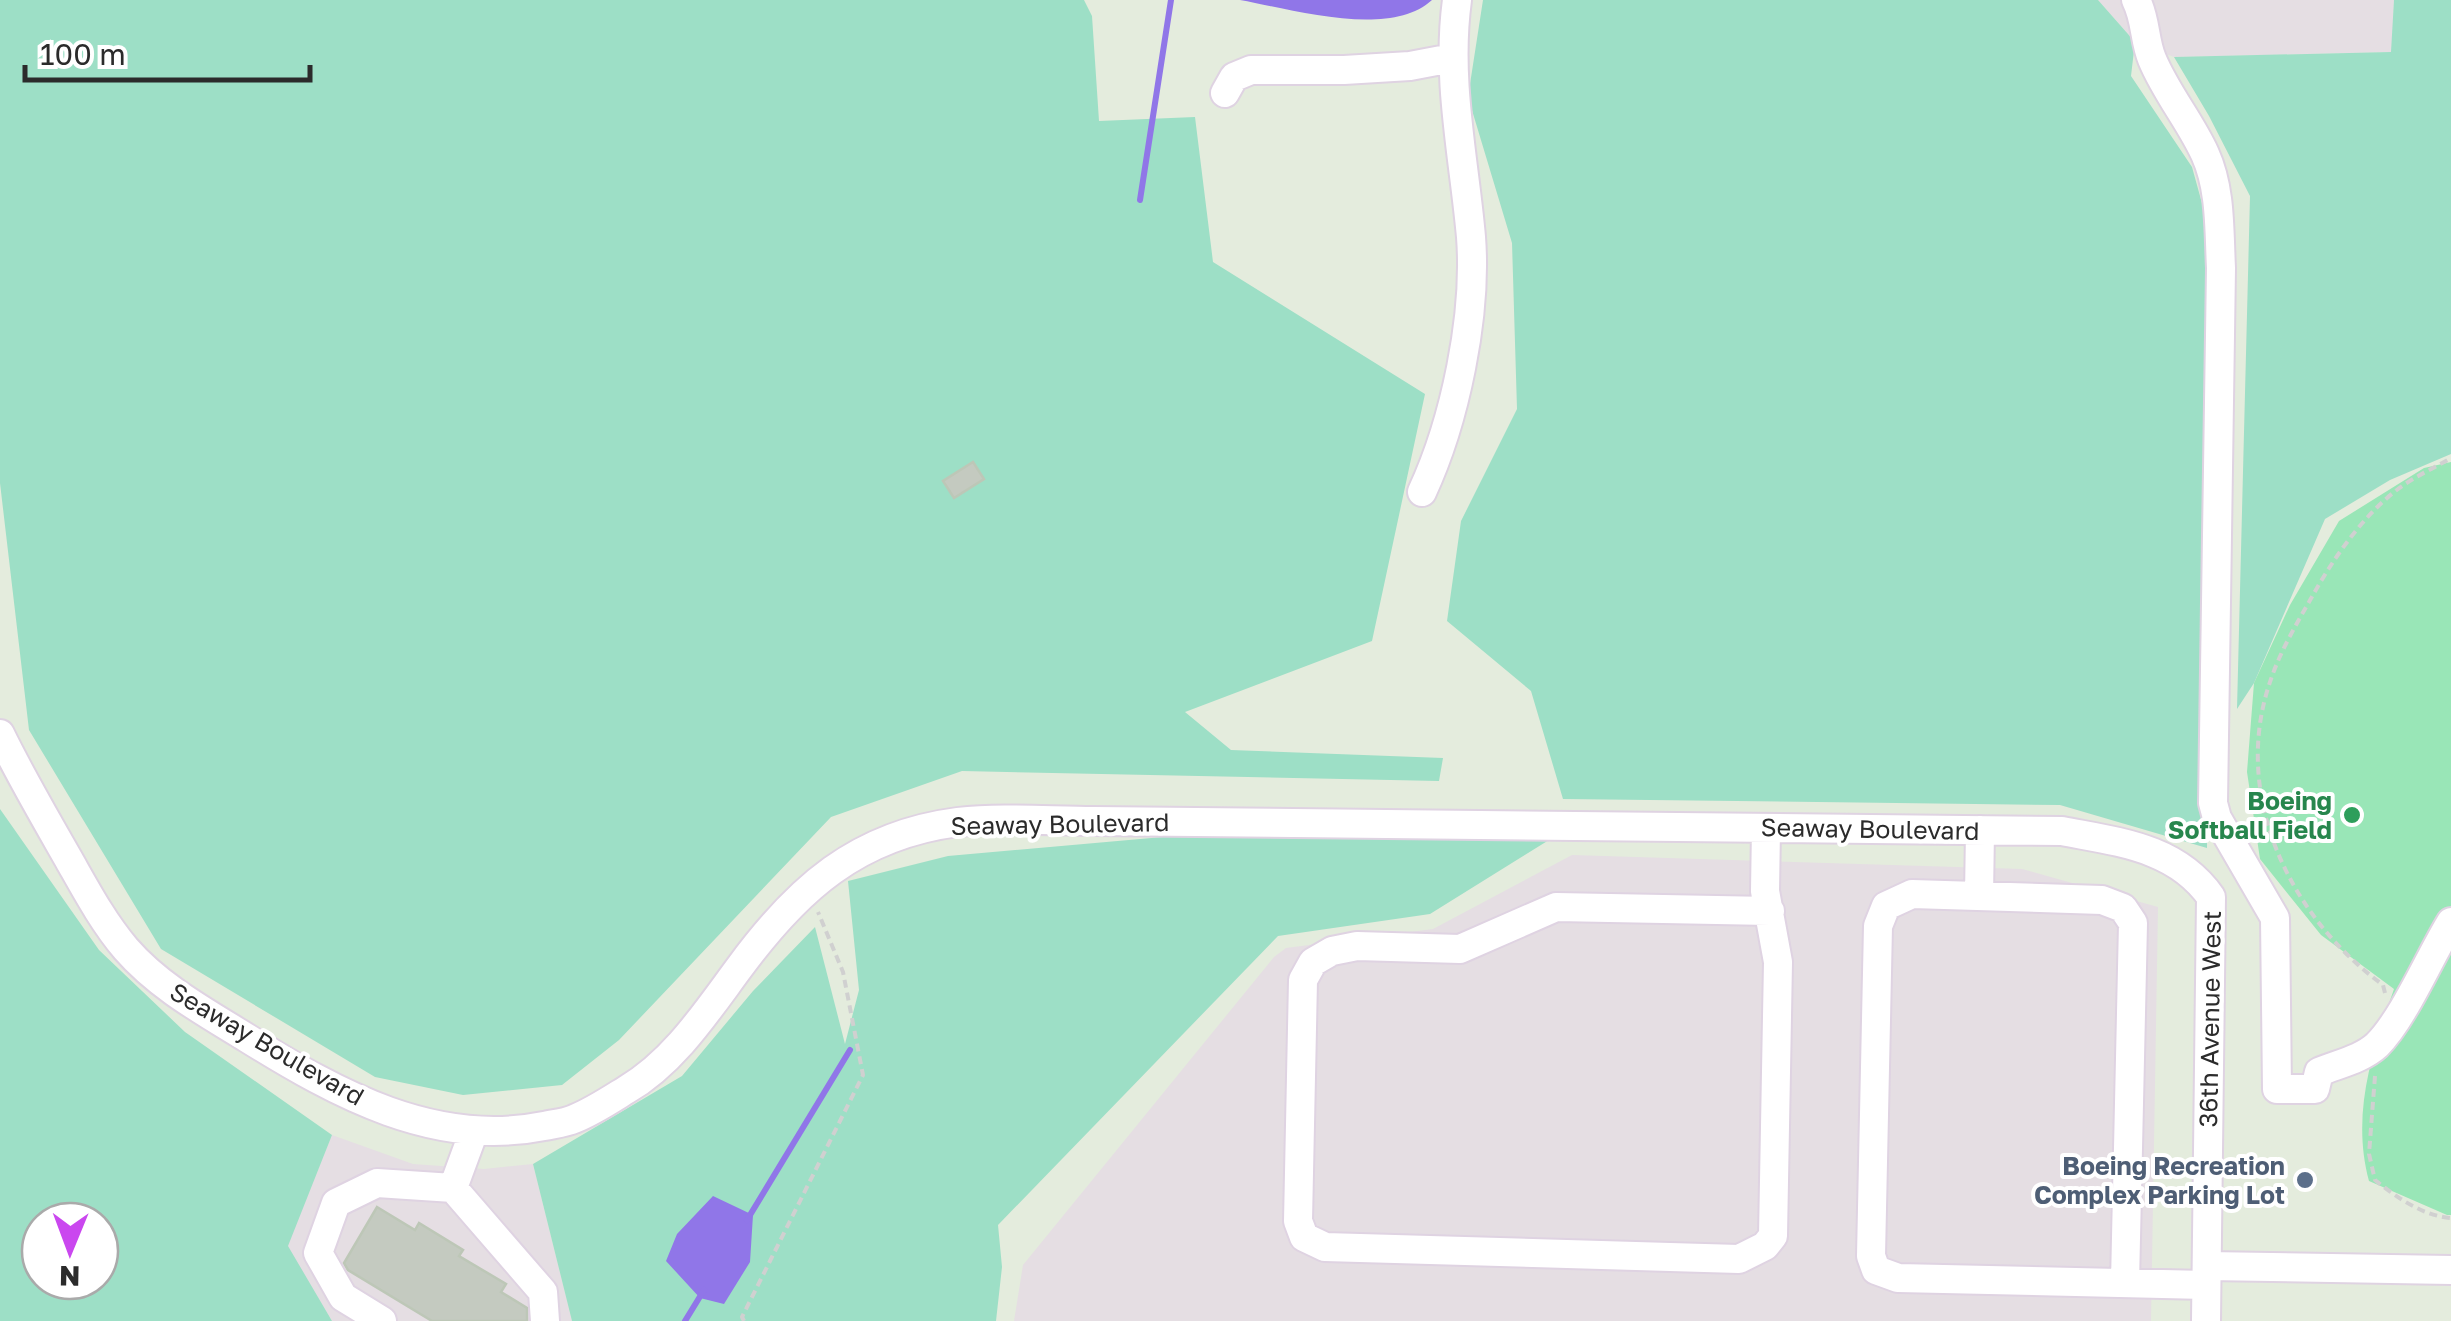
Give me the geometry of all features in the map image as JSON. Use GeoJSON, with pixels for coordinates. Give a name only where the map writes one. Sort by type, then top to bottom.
{"type":"FeatureCollection","features":[{"type":"Feature","properties":{"kind":"street"},"geometry":{"type":"LineString","coordinates":[[1422,492],[1442,450],[1473,281],[1452,45],[1457,0]]}},
{"type":"Feature","properties":{"kind":"street"},"geometry":{"type":"LineString","coordinates":[[2136,0],[2145,18],[2150,54],[2206,154],[2216,186],[2222,268],[2214,803],[2216,818],[2275,918],[2278,1089],[2315,1089],[2319,1072],[2359,1057],[2377,1044],[2451,922]]}},
{"type":"Feature","properties":{"kind":"street"},"geometry":{"type":"LineString","coordinates":[[1226,93],[1234,77],[1251,70],[1410,66],[1452,45]]}},
{"type":"Feature","properties":{"kind":"street","name":"Seaway Boulevard"},"geometry":{"type":"LineString","coordinates":[[0,734],[92,900],[125,948],[153,976],[192,1004],[324,1083],[380,1110],[433,1126],[474,1132],[520,1131],[573,1120],[631,1088],[662,1063],[703,1017],[762,938],[827,871],[865,848],[905,833],[960,822],[2062,831],[2128,844],[2164,856],[2197,877],[2211,897]]}},
{"type":"Feature","properties":{"kind":"street"},"geometry":{"type":"LineString","coordinates":[[1766,828],[1765,891],[1770,911],[1778,962],[1772,1236],[1765,1246],[1739,1259],[1325,1247],[1304,1237],[1298,1221],[1303,980],[1313,962],[1332,951],[1356,946],[1460,949],[1556,908],[1770,911]]}},
{"type":"Feature","properties":{"kind":"street"},"geometry":{"type":"LineString","coordinates":[[1979,896],[1980,830]]}},
{"type":"Feature","properties":{"kind":"street"},"geometry":{"type":"LineString","coordinates":[[2126,1283],[2133,923],[2123,908],[2102,900],[1912,894],[1886,906],[1878,926],[1871,1256],[1876,1270],[1898,1278],[2126,1283],[2206,1275],[2451,1270]]}},
{"type":"Feature","properties":{"kind":"street","name":"36th Avenue West"},"geometry":{"type":"LineString","coordinates":[[2206,1321],[2211,897]]}},
{"type":"Feature","properties":{"kind":"street"},"geometry":{"type":"LineString","coordinates":[[453,1188],[474,1132]]}},
{"type":"Feature","properties":{"kind":"street"},"geometry":{"type":"LineString","coordinates":[[382,1321],[343,1297],[318,1253],[336,1203],[377,1183],[453,1188],[543,1292],[545,1321]]}},
{"type":"Feature","properties":{"kind":"path"},"geometry":{"type":"LineString","coordinates":[[2386,1003],[2383,985],[2362,970],[2327,932],[2295,890],[2275,851],[2264,819],[2258,733],[2269,684],[2326,573],[2360,527],[2397,490],[2451,458]]}},
{"type":"Feature","properties":{"kind":"path"},"geometry":{"type":"LineString","coordinates":[[744,1321],[742,1317],[822,1152],[864,1076],[844,972],[808,889]]}},
{"type":"Feature","properties":{"kind":"path"},"geometry":{"type":"LineString","coordinates":[[2376,1065],[2369,1154],[2375,1180],[2412,1206],[2451,1218]]}},
{"type":"Feature","properties":{"kind":"shaded area"},"geometry":{"type":"Polygon","coordinates":[[[1240,0],[1432,0],[1414,12],[1366,20],[1240,0]]]}},
{"type":"Feature","properties":{"kind":"shaded area"},"geometry":{"type":"Polygon","coordinates":[[[2098,0],[2394,0],[2392,52],[2174,57],[2135,42],[2098,0]]]}},
{"type":"Feature","properties":{"kind":"shaded area"},"geometry":{"type":"Polygon","coordinates":[[[1572,855],[2022,869],[2158,907],[2151,1321],[1014,1321],[1023,1265],[1274,957],[1286,948],[1433,929],[1572,855]]]}},
{"type":"Feature","properties":{"kind":"shaded area"},"geometry":{"type":"Polygon","coordinates":[[[332,1135],[413,1164],[484,1169],[533,1164],[572,1321],[332,1321],[287,1246],[332,1135]]]}},
{"type":"Feature","properties":{"kind":"shaded area"},"geometry":{"type":"Polygon","coordinates":[[[713,1196],[753,1215],[750,1262],[724,1304],[700,1298],[666,1261],[677,1234],[713,1196]]]}},
{"type":"Feature","properties":{"kind":"green space"},"geometry":{"type":"Polygon","coordinates":[[[0,0],[1084,0],[1092,16],[1099,121],[1195,117],[1213,262],[1425,394],[1372,641],[1185,712],[1231,750],[1443,758],[1439,781],[962,771],[831,817],[619,1040],[562,1085],[463,1095],[375,1077],[161,949],[29,730],[0,483],[0,0]]]}},
{"type":"Feature","properties":{"kind":"green space"},"geometry":{"type":"Polygon","coordinates":[[[1483,0],[2098,0],[2135,42],[2131,76],[2192,167],[2211,236],[2207,848],[2060,805],[1563,799],[1531,691],[1447,621],[1461,521],[1517,409],[1512,243],[1468,97],[1483,0]]]}},
{"type":"Feature","properties":{"kind":"green space"},"geometry":{"type":"Polygon","coordinates":[[[2394,0],[2451,0],[2451,454],[2390,480],[2325,519],[2254,683],[2237,709],[2250,196],[2174,57],[2391,52],[2394,0]]]}},
{"type":"Feature","properties":{"kind":"green space","name":"Boeing Softball Field"},"geometry":{"type":"Polygon","coordinates":[[[2451,462],[2451,1215],[2447,1215],[2369,1181],[2362,1132],[2363,1107],[2378,1036],[2394,989],[2321,935],[2260,859],[2247,772],[2254,683],[2290,605],[2339,521],[2424,468],[2451,462]]]}},
{"type":"Feature","properties":{"kind":"green space"},"geometry":{"type":"Polygon","coordinates":[[[0,809],[99,950],[185,1032],[332,1135],[288,1246],[332,1321],[0,1321],[0,809]]]}},
{"type":"Feature","properties":{"kind":"green space"},"geometry":{"type":"Polygon","coordinates":[[[1174,836],[1549,840],[1430,914],[1278,936],[998,1225],[1002,1267],[996,1321],[572,1321],[533,1164],[682,1076],[753,991],[815,927],[845,1044],[859,990],[848,881],[948,856],[1174,836]]]}},
{"type":"Feature","properties":{"kind":"building"},"geometry":{"type":"Polygon","coordinates":[[[973,462],[984,479],[954,498],[943,481],[973,462]]]}},
{"type":"Feature","properties":{"kind":"building"},"geometry":{"type":"Polygon","coordinates":[[[377,1207],[415,1230],[419,1223],[463,1250],[459,1256],[506,1284],[501,1292],[527,1308],[527,1321],[432,1321],[348,1270],[344,1263],[377,1207]]]}},
{"type":"Feature","properties":{"kind":"waterway"},"geometry":{"type":"LineString","coordinates":[[1140,200],[1171,0]]}},
{"type":"Feature","properties":{"kind":"waterway"},"geometry":{"type":"LineString","coordinates":[[747,1220],[850,1050]]}},
{"type":"Feature","properties":{"kind":"waterway"},"geometry":{"type":"LineString","coordinates":[[685,1321],[704,1290]]}},
{"type":"Feature","properties":{"kind":"place","name":"Boeing Softball Field"},"geometry":{"type":"Point","coordinates":[2352,815]}},
{"type":"Feature","properties":{"kind":"place","name":"Boeing Recreation Complex Parking Lot"},"geometry":{"type":"Point","coordinates":[2305,1180]}}]}
